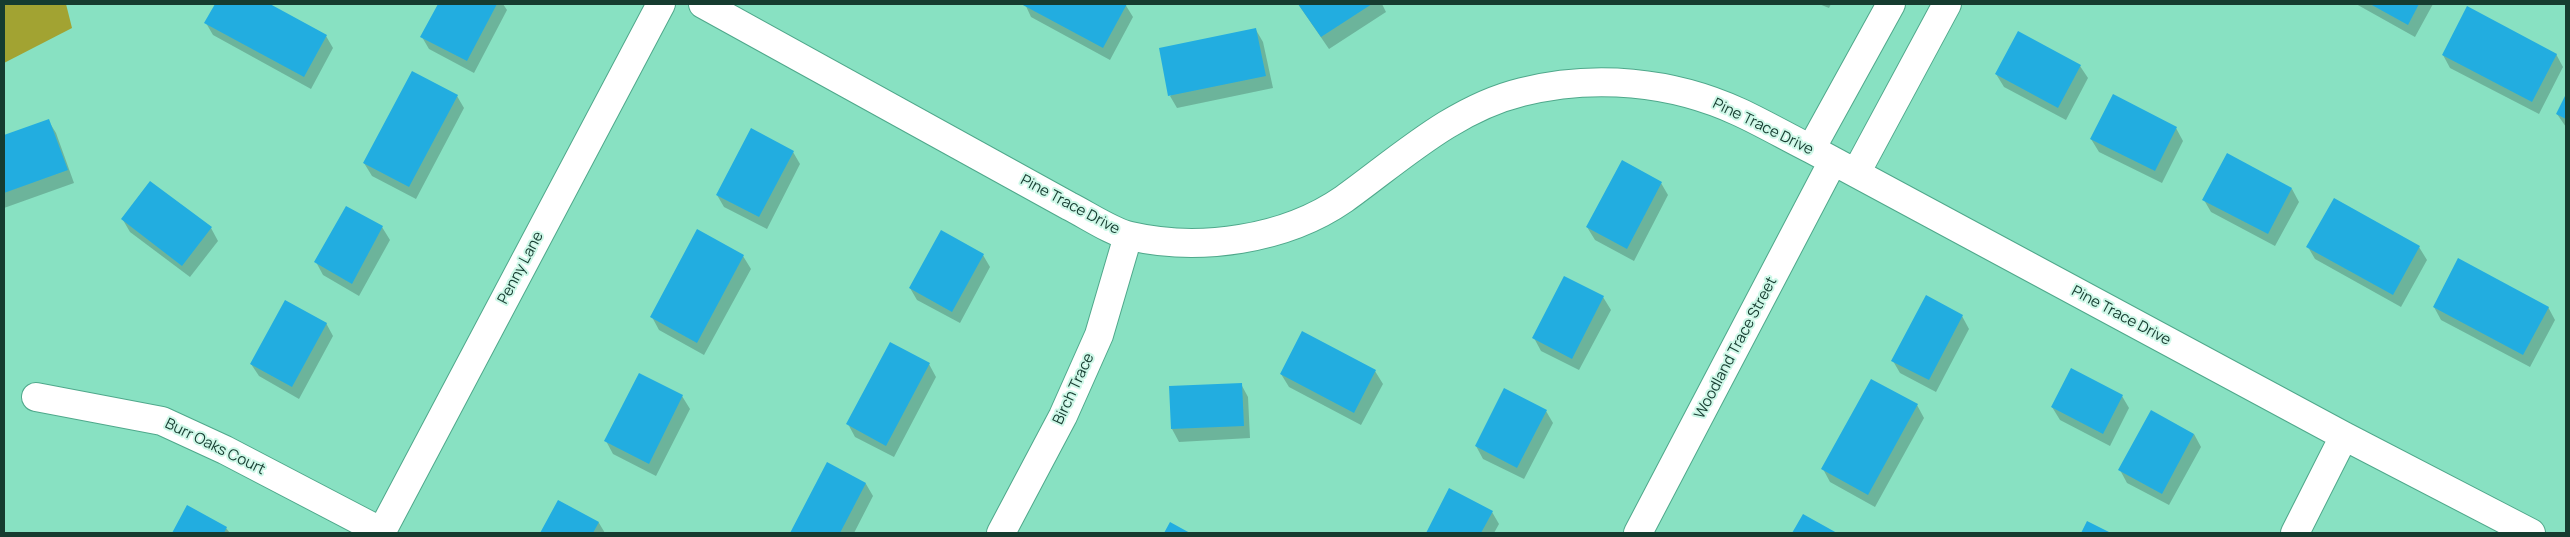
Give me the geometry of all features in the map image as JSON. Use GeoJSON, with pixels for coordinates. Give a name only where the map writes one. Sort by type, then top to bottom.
{"type":"FeatureCollection","features":[{"type":"Feature","properties":{"kind":"street","name":"Penny Lane"},"geometry":{"type":"LineString","coordinates":[[382,533],[662,4]]}},
{"type":"Feature","properties":{"kind":"street","name":"Pine Trace Drive"},"geometry":{"type":"LineString","coordinates":[[703,4],[1069,206],[1128,236],[1166,242],[1205,242],[1249,237],[1285,227],[1341,200],[1434,131],[1467,112],[1521,92],[1572,83],[1631,83],[1695,96],[1738,112],[1833,161],[2344,436],[2531,533]]}},
{"type":"Feature","properties":{"kind":"street","name":"Woodland Trace Street"},"geometry":{"type":"LineString","coordinates":[[1638,533],[1833,161],[1891,4]]}},
{"type":"Feature","properties":{"kind":"street","name":"Woodland Trace Street"},"geometry":{"type":"LineString","coordinates":[[1833,161],[1948,4]]}},
{"type":"Feature","properties":{"kind":"street","name":"Birch Trace"},"geometry":{"type":"LineString","coordinates":[[1001,533],[1063,416],[1099,335],[1128,236]]}},
{"type":"Feature","properties":{"kind":"street","name":"Burr Oaks Court"},"geometry":{"type":"LineString","coordinates":[[36,397],[162,421],[225,450],[382,533]]}},
{"type":"Feature","properties":{"kind":"street"},"geometry":{"type":"LineString","coordinates":[[2295,533],[2344,436]]}},
{"type":"Feature","properties":{"kind":"shaded area"},"geometry":{"type":"Polygon","coordinates":[[[4,4],[66,4],[72,28],[4,63],[4,4]]]}},
{"type":"Feature","properties":{"kind":"building"},"geometry":{"type":"Polygon","coordinates":[[[215,4],[270,4],[327,35],[304,77],[204,23],[215,4]]]}},
{"type":"Feature","properties":{"kind":"building"},"geometry":{"type":"Polygon","coordinates":[[[438,4],[497,4],[467,61],[420,37],[438,4]]]}},
{"type":"Feature","properties":{"kind":"building"},"geometry":{"type":"Polygon","coordinates":[[[1021,4],[1127,4],[1103,48],[1021,4]]]}},
{"type":"Feature","properties":{"kind":"building"},"geometry":{"type":"Polygon","coordinates":[[[1298,4],[1372,4],[1321,37],[1298,4]]]}},
{"type":"Feature","properties":{"kind":"building"},"geometry":{"type":"Polygon","coordinates":[[[2370,4],[2419,4],[2408,25],[2370,4]]]}},
{"type":"Feature","properties":{"kind":"building"},"geometry":{"type":"Polygon","coordinates":[[[2467,6],[2557,54],[2532,102],[2442,55],[2467,6]]]}},
{"type":"Feature","properties":{"kind":"building"},"geometry":{"type":"Polygon","coordinates":[[[1256,28],[1266,76],[1168,96],[1159,48],[1256,28]]]}},
{"type":"Feature","properties":{"kind":"building"},"geometry":{"type":"Polygon","coordinates":[[[2018,31],[2081,65],[2058,108],[1995,74],[2018,31]]]}},
{"type":"Feature","properties":{"kind":"building"},"geometry":{"type":"Polygon","coordinates":[[[412,71],[458,95],[409,187],[363,163],[412,71]]]}},
{"type":"Feature","properties":{"kind":"building"},"geometry":{"type":"Polygon","coordinates":[[[2113,94],[2177,127],[2155,171],[2090,139],[2113,94]]]}},
{"type":"Feature","properties":{"kind":"building"},"geometry":{"type":"Polygon","coordinates":[[[2566,94],[2566,119],[2556,114],[2566,94]]]}},
{"type":"Feature","properties":{"kind":"building"},"geometry":{"type":"Polygon","coordinates":[[[49,119],[68,170],[4,193],[4,135],[49,119]]]}},
{"type":"Feature","properties":{"kind":"building"},"geometry":{"type":"Polygon","coordinates":[[[751,128],[794,151],[759,217],[716,195],[751,128]]]}},
{"type":"Feature","properties":{"kind":"building"},"geometry":{"type":"Polygon","coordinates":[[[2227,153],[2292,188],[2268,234],[2202,200],[2227,153]]]}},
{"type":"Feature","properties":{"kind":"building"},"geometry":{"type":"Polygon","coordinates":[[[1622,160],[1662,182],[1627,249],[1586,227],[1622,160]]]}},
{"type":"Feature","properties":{"kind":"building"},"geometry":{"type":"Polygon","coordinates":[[[150,181],[212,227],[182,266],[121,219],[150,181]]]}},
{"type":"Feature","properties":{"kind":"building"},"geometry":{"type":"Polygon","coordinates":[[[2334,198],[2420,246],[2393,295],[2306,247],[2334,198]]]}},
{"type":"Feature","properties":{"kind":"building"},"geometry":{"type":"Polygon","coordinates":[[[346,206],[383,226],[352,284],[314,262],[346,206]]]}},
{"type":"Feature","properties":{"kind":"building"},"geometry":{"type":"Polygon","coordinates":[[[697,229],[744,255],[697,343],[650,317],[697,229]]]}},
{"type":"Feature","properties":{"kind":"building"},"geometry":{"type":"Polygon","coordinates":[[[941,230],[984,254],[952,312],[909,288],[941,230]]]}},
{"type":"Feature","properties":{"kind":"building"},"geometry":{"type":"Polygon","coordinates":[[[2458,258],[2549,307],[2523,355],[2433,307],[2458,258]]]}},
{"type":"Feature","properties":{"kind":"building"},"geometry":{"type":"Polygon","coordinates":[[[1564,276],[1604,296],[1572,359],[1532,338],[1564,276]]]}},
{"type":"Feature","properties":{"kind":"building"},"geometry":{"type":"Polygon","coordinates":[[[1926,295],[1963,315],[1929,380],[1891,361],[1926,295]]]}},
{"type":"Feature","properties":{"kind":"building"},"geometry":{"type":"Polygon","coordinates":[[[285,300],[327,323],[292,387],[250,364],[285,300]]]}},
{"type":"Feature","properties":{"kind":"building"},"geometry":{"type":"Polygon","coordinates":[[[1302,331],[1376,370],[1354,413],[1280,374],[1302,331]]]}},
{"type":"Feature","properties":{"kind":"building"},"geometry":{"type":"Polygon","coordinates":[[[890,342],[930,363],[886,446],[846,424],[890,342]]]}},
{"type":"Feature","properties":{"kind":"building"},"geometry":{"type":"Polygon","coordinates":[[[2071,368],[2123,395],[2103,434],[2051,407],[2071,368]]]}},
{"type":"Feature","properties":{"kind":"building"},"geometry":{"type":"Polygon","coordinates":[[[639,373],[683,395],[649,464],[604,441],[639,373]]]}},
{"type":"Feature","properties":{"kind":"building"},"geometry":{"type":"Polygon","coordinates":[[[1871,379],[1918,404],[1868,495],[1821,469],[1871,379]]]}},
{"type":"Feature","properties":{"kind":"building"},"geometry":{"type":"Polygon","coordinates":[[[1242,383],[1244,426],[1171,429],[1169,386],[1242,383]]]}},
{"type":"Feature","properties":{"kind":"building"},"geometry":{"type":"Polygon","coordinates":[[[1504,388],[1547,410],[1517,468],[1475,446],[1504,388]]]}},
{"type":"Feature","properties":{"kind":"building"},"geometry":{"type":"Polygon","coordinates":[[[2151,410],[2194,434],[2162,494],[2118,470],[2151,410]]]}},
{"type":"Feature","properties":{"kind":"building"},"geometry":{"type":"Polygon","coordinates":[[[827,462],[866,483],[840,533],[790,533],[827,462]]]}},
{"type":"Feature","properties":{"kind":"building"},"geometry":{"type":"Polygon","coordinates":[[[1449,488],[1493,511],[1481,533],[1426,533],[1449,488]]]}},
{"type":"Feature","properties":{"kind":"building"},"geometry":{"type":"Polygon","coordinates":[[[558,500],[599,522],[593,533],[540,533],[558,500]]]}},
{"type":"Feature","properties":{"kind":"building"},"geometry":{"type":"Polygon","coordinates":[[[187,505],[227,527],[224,533],[172,533],[187,505]]]}},
{"type":"Feature","properties":{"kind":"building"},"geometry":{"type":"Polygon","coordinates":[[[1803,514],[1837,533],[1792,533],[1803,514]]]}},
{"type":"Feature","properties":{"kind":"building"},"geometry":{"type":"Polygon","coordinates":[[[2087,521],[2111,533],[2081,533],[2087,521]]]}},
{"type":"Feature","properties":{"kind":"building"},"geometry":{"type":"Polygon","coordinates":[[[1170,522],[1190,533],[1164,533],[1170,522]]]}}]}
